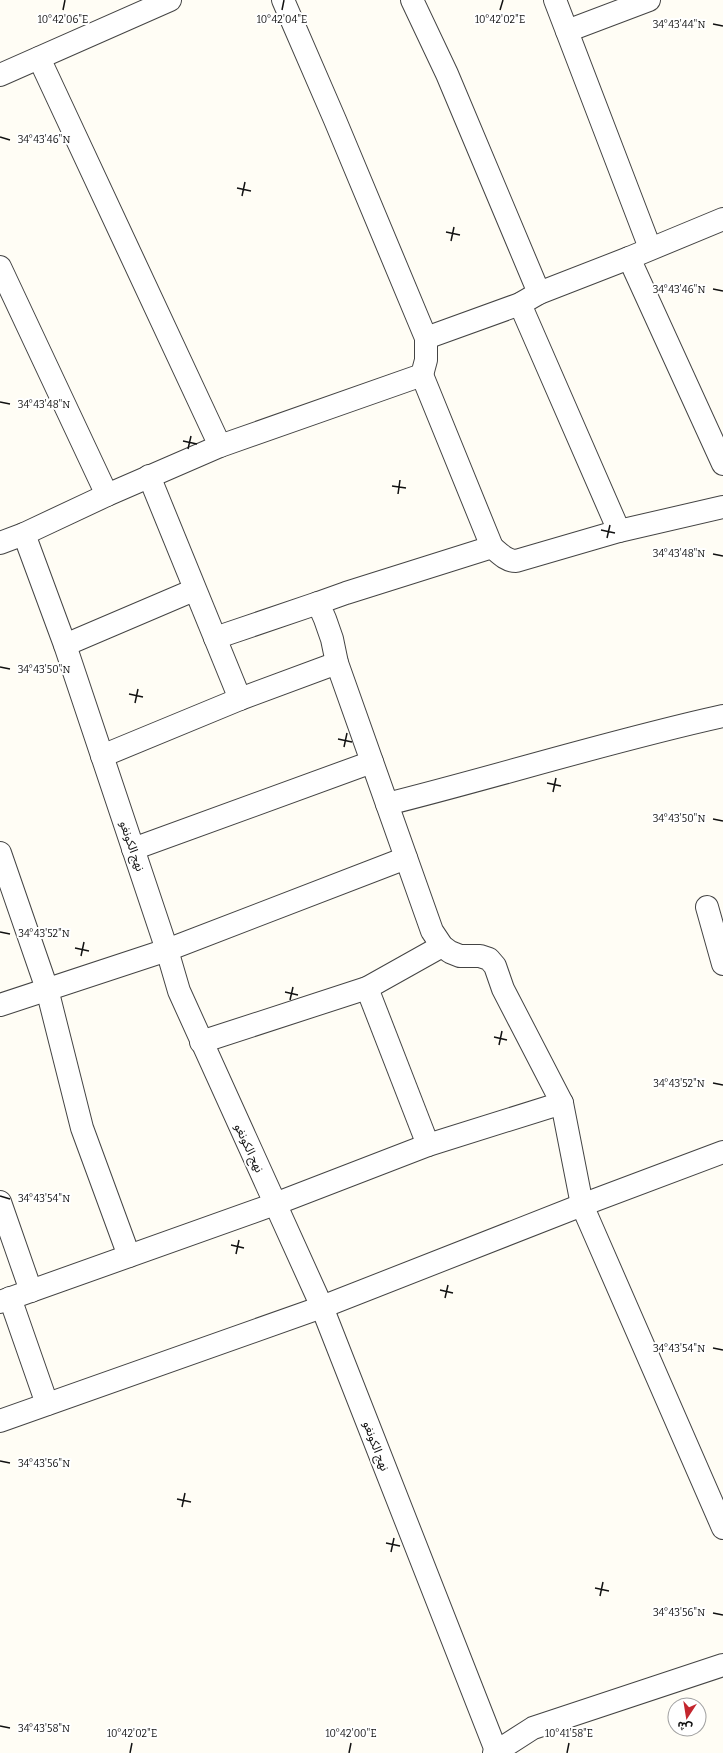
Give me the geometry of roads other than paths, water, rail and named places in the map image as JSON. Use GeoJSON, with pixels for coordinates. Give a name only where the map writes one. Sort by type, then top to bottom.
{"type":"FeatureCollection","features":[{"type":"Feature","properties":{"kind":"street"},"geometry":{"type":"LineString","coordinates":[[0,75],[40,58],[138,7],[170,0]]}},
{"type":"Feature","properties":{"kind":"street"},"geometry":{"type":"LineString","coordinates":[[283,0],[426,338],[426,360],[422,375],[492,547],[511,561],[619,531],[723,507]]}},
{"type":"Feature","properties":{"kind":"street"},"geometry":{"type":"LineString","coordinates":[[412,0],[447,74],[530,298],[619,531]]}},
{"type":"Feature","properties":{"kind":"street"},"geometry":{"type":"LineString","coordinates":[[555,0],[650,248]]}},
{"type":"Feature","properties":{"kind":"street"},"geometry":{"type":"LineString","coordinates":[[567,31],[649,0]]}},
{"type":"Feature","properties":{"kind":"street"},"geometry":{"type":"LineString","coordinates":[[40,58],[220,446]]}},
{"type":"Feature","properties":{"kind":"street"},"geometry":{"type":"LineString","coordinates":[[426,338],[530,298],[723,218]]}},
{"type":"Feature","properties":{"kind":"street"},"geometry":{"type":"LineString","coordinates":[[629,258],[723,464]]}},
{"type":"Feature","properties":{"kind":"street"},"geometry":{"type":"LineString","coordinates":[[0,267],[107,495]]}},
{"type":"Feature","properties":{"kind":"street"},"geometry":{"type":"LineString","coordinates":[[0,542],[24,534],[149,476],[220,446],[422,375]]}},
{"type":"Feature","properties":{"kind":"street"},"geometry":{"type":"LineString","coordinates":[[149,476],[194,590],[240,699]]}},
{"type":"Feature","properties":{"kind":"street","name":"نهج الكونغو"},"geometry":{"type":"LineString","coordinates":[[24,534],[65,645],[167,950],[179,991],[322,1307],[496,1753]]}},
{"type":"Feature","properties":{"kind":"street"},"geometry":{"type":"LineString","coordinates":[[215,638],[346,592],[492,547]]}},
{"type":"Feature","properties":{"kind":"street"},"geometry":{"type":"LineString","coordinates":[[65,645],[194,590]]}},
{"type":"Feature","properties":{"kind":"street"},"geometry":{"type":"LineString","coordinates":[[318,603],[327,625],[337,664],[432,931],[442,946],[450,952],[460,956],[480,956],[489,959],[495,966],[503,989],[562,1103],[582,1205],[723,1528]]}},
{"type":"Feature","properties":{"kind":"street"},"geometry":{"type":"LineString","coordinates":[[102,756],[240,699],[337,664]]}},
{"type":"Feature","properties":{"kind":"street"},"geometry":{"type":"LineString","coordinates":[[387,804],[482,780],[659,730],[723,716]]}},
{"type":"Feature","properties":{"kind":"street"},"geometry":{"type":"LineString","coordinates":[[133,849],[372,762]]}},
{"type":"Feature","properties":{"kind":"street"},"geometry":{"type":"LineString","coordinates":[[0,852],[48,989],[82,1128],[129,1256]]}},
{"type":"Feature","properties":{"kind":"street"},"geometry":{"type":"LineString","coordinates":[[0,1005],[167,950],[406,858]]}},
{"type":"Feature","properties":{"kind":"street"},"geometry":{"type":"LineString","coordinates":[[707,907],[723,964]]}},
{"type":"Feature","properties":{"kind":"street"},"geometry":{"type":"LineString","coordinates":[[201,1042],[367,988],[442,946]]}},
{"type":"Feature","properties":{"kind":"street"},"geometry":{"type":"LineString","coordinates":[[367,988],[428,1145]]}},
{"type":"Feature","properties":{"kind":"street"},"geometry":{"type":"LineString","coordinates":[[48,1404],[5,1300],[275,1204],[428,1145],[562,1103]]}},
{"type":"Feature","properties":{"kind":"street"},"geometry":{"type":"LineString","coordinates":[[0,1421],[322,1307],[582,1205],[723,1152]]}},
{"type":"Feature","properties":{"kind":"street"},"geometry":{"type":"LineString","coordinates":[[0,1202],[31,1291]]}},
{"type":"Feature","properties":{"kind":"street"},"geometry":{"type":"LineString","coordinates":[[496,1753],[532,1728],[723,1665]]}}]}
